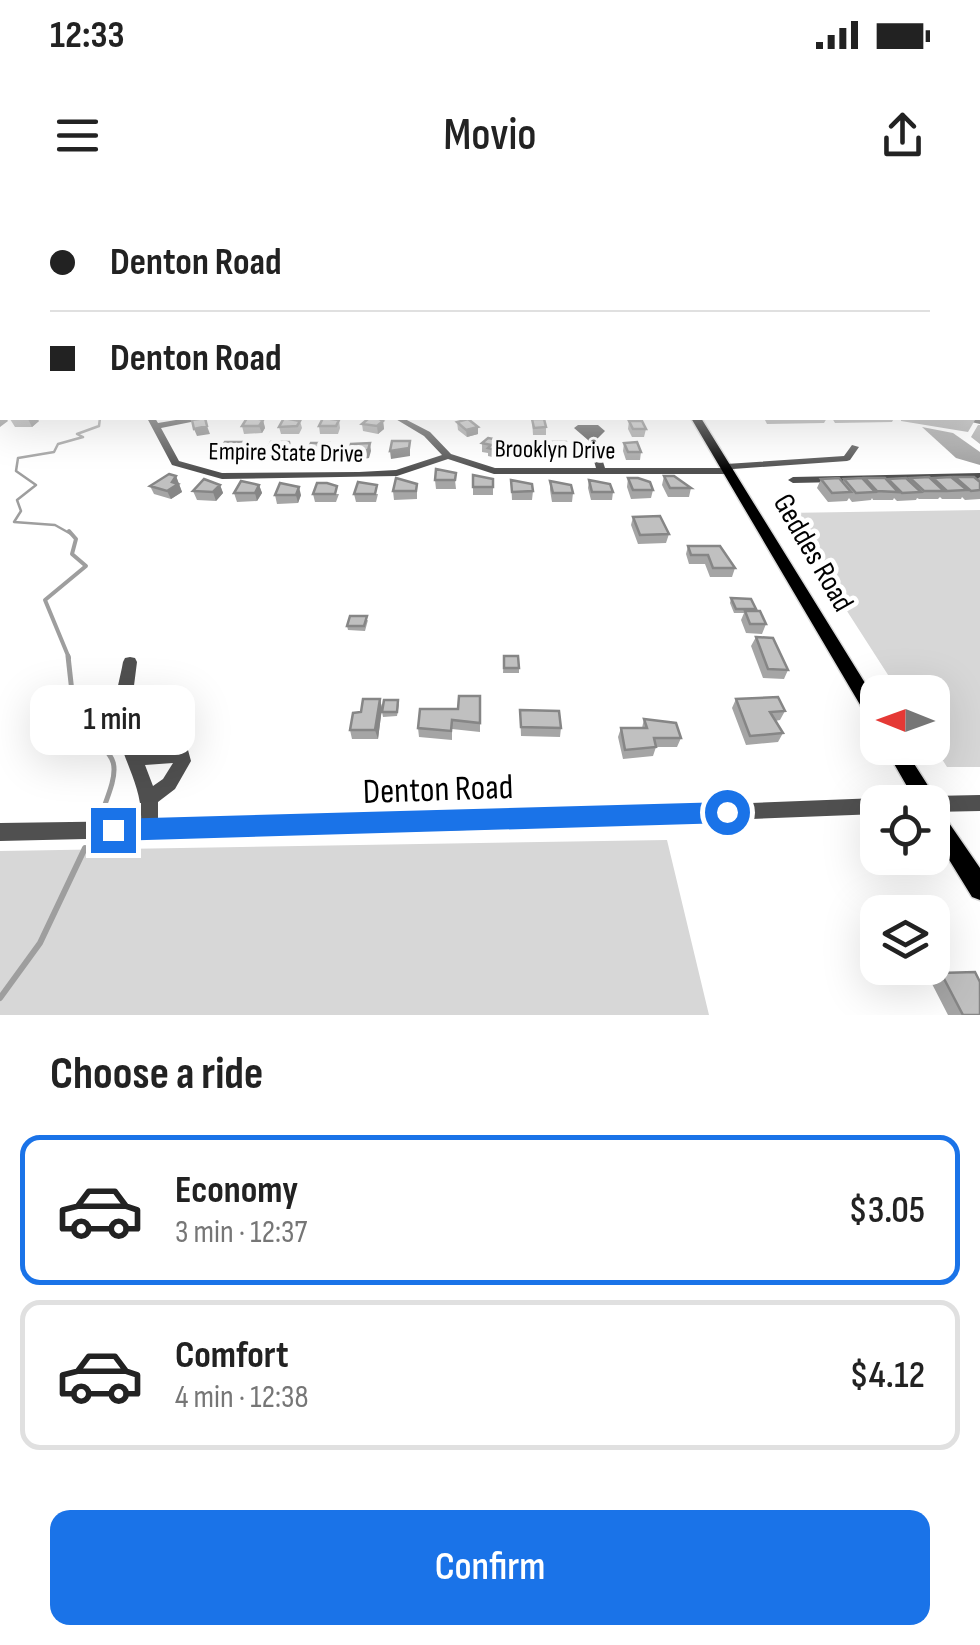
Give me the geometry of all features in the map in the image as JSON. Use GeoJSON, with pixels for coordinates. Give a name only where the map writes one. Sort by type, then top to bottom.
{"type":"FeatureCollection","features":[{"type":"Feature","properties":{"kind":"main road","name":"Geddes Road"},"geometry":{"type":"LineString","coordinates":[[697,420],[860,690]]}},
{"type":"Feature","properties":{"kind":"main road"},"geometry":{"type":"LineString","coordinates":[[950,838],[980,889]]}},
{"type":"Feature","properties":{"kind":"street","name":"Brooklyn Drive"},"geometry":{"type":"LineString","coordinates":[[402,420],[428,434],[448,456],[494,472],[728,469],[847,458],[854,447]]}},
{"type":"Feature","properties":{"kind":"street","name":"Empire State Drive"},"geometry":{"type":"LineString","coordinates":[[155,422],[175,463],[222,476],[386,474],[448,456]]}},
{"type":"Feature","properties":{"kind":"street"},"geometry":{"type":"LineString","coordinates":[[592,439],[601,472]]}},
{"type":"Feature","properties":{"kind":"street"},"geometry":{"type":"LineString","coordinates":[[793,480],[980,476]]}},
{"type":"Feature","properties":{"kind":"street"},"geometry":{"type":"LineString","coordinates":[[130,662],[122,725],[138,758],[150,798],[149,829]]}},
{"type":"Feature","properties":{"kind":"street"},"geometry":{"type":"LineString","coordinates":[[138,758],[182,756],[183,761],[169,784],[150,798]]}},
{"type":"Feature","properties":{"kind":"street"},"geometry":{"type":"LineString","coordinates":[[950,805],[980,803]]}},
{"type":"Feature","properties":{"kind":"street","name":"Denton Road"},"geometry":{"type":"LineString","coordinates":[[0,832],[860,807]]}},
{"type":"Feature","properties":{"kind":"shaded area"},"geometry":{"type":"Polygon","coordinates":[[[922,427],[953,433],[980,452],[980,465],[956,458],[922,427]]]}},
{"type":"Feature","properties":{"kind":"shaded area"},"geometry":{"type":"Polygon","coordinates":[[[980,510],[980,767],[946,765],[950,765],[950,675],[888,675],[784,513],[980,510]]]}},
{"type":"Feature","properties":{"kind":"shaded area"},"geometry":{"type":"Polygon","coordinates":[[[667,840],[709,1015],[0,1015],[0,851],[667,840]]]}},
{"type":"Feature","properties":{"kind":"building"},"geometry":{"type":"Polygon","coordinates":[[[192,420],[206,420],[207,426],[194,429],[192,420]]]}},
{"type":"Feature","properties":{"kind":"building"},"geometry":{"type":"Polygon","coordinates":[[[246,420],[263,420],[259,426],[242,426],[246,420]]]}},
{"type":"Feature","properties":{"kind":"building"},"geometry":{"type":"Polygon","coordinates":[[[283,420],[300,421],[297,426],[279,427],[283,420]]]}},
{"type":"Feature","properties":{"kind":"building"},"geometry":{"type":"Polygon","coordinates":[[[322,420],[339,420],[336,426],[319,426],[322,420]]]}},
{"type":"Feature","properties":{"kind":"building"},"geometry":{"type":"Polygon","coordinates":[[[367,420],[383,421],[377,426],[362,424],[367,420]]]}},
{"type":"Feature","properties":{"kind":"building"},"geometry":{"type":"Polygon","coordinates":[[[469,420],[478,427],[466,430],[457,422],[469,420]]]}},
{"type":"Feature","properties":{"kind":"building"},"geometry":{"type":"Polygon","coordinates":[[[532,420],[544,420],[546,427],[534,428],[532,420]]]}},
{"type":"Feature","properties":{"kind":"building"},"geometry":{"type":"Polygon","coordinates":[[[629,421],[642,421],[646,429],[633,429],[629,421]]]}},
{"type":"Feature","properties":{"kind":"building"},"geometry":{"type":"Polygon","coordinates":[[[488,438],[505,441],[497,450],[482,443],[488,438]]]}},
{"type":"Feature","properties":{"kind":"building"},"geometry":{"type":"Polygon","coordinates":[[[392,441],[410,441],[409,448],[390,451],[392,441]]]}},
{"type":"Feature","properties":{"kind":"building"},"geometry":{"type":"Polygon","coordinates":[[[225,442],[243,442],[240,448],[218,452],[225,442]]]}},
{"type":"Feature","properties":{"kind":"building"},"geometry":{"type":"Polygon","coordinates":[[[271,442],[290,442],[266,452],[271,442]]]}},
{"type":"Feature","properties":{"kind":"building"},"geometry":{"type":"Polygon","coordinates":[[[553,442],[566,442],[568,452],[555,452],[553,442]]]}},
{"type":"Feature","properties":{"kind":"building"},"geometry":{"type":"Polygon","coordinates":[[[637,442],[641,452],[628,452],[624,443],[637,442]]]}},
{"type":"Feature","properties":{"kind":"building"},"geometry":{"type":"Polygon","coordinates":[[[311,443],[329,443],[327,450],[306,453],[311,443]]]}},
{"type":"Feature","properties":{"kind":"building"},"geometry":{"type":"Polygon","coordinates":[[[370,443],[368,450],[348,453],[351,444],[370,443]]]}},
{"type":"Feature","properties":{"kind":"building"},"geometry":{"type":"Polygon","coordinates":[[[436,469],[456,473],[455,480],[435,480],[436,469]]]}},
{"type":"Feature","properties":{"kind":"building"},"geometry":{"type":"Polygon","coordinates":[[[169,474],[176,476],[172,482],[178,484],[167,491],[150,486],[169,474]]]}},
{"type":"Feature","properties":{"kind":"building"},"geometry":{"type":"Polygon","coordinates":[[[473,475],[493,479],[493,487],[473,487],[473,475]]]}},
{"type":"Feature","properties":{"kind":"building"},"geometry":{"type":"Polygon","coordinates":[[[664,476],[674,476],[691,488],[670,488],[664,476]]]}},
{"type":"Feature","properties":{"kind":"building"},"geometry":{"type":"Polygon","coordinates":[[[929,477],[944,491],[924,491],[910,478],[929,477]]]}},
{"type":"Feature","properties":{"kind":"building"},"geometry":{"type":"Polygon","coordinates":[[[951,477],[967,490],[947,491],[933,478],[951,477]]]}},
{"type":"Feature","properties":{"kind":"building"},"geometry":{"type":"Polygon","coordinates":[[[955,477],[974,477],[980,482],[980,490],[971,491],[955,477]]]}},
{"type":"Feature","properties":{"kind":"building"},"geometry":{"type":"Polygon","coordinates":[[[396,478],[417,484],[416,491],[393,491],[396,478]]]}},
{"type":"Feature","properties":{"kind":"building"},"geometry":{"type":"Polygon","coordinates":[[[628,478],[650,482],[653,490],[633,490],[628,478]]]}},
{"type":"Feature","properties":{"kind":"building"},"geometry":{"type":"Polygon","coordinates":[[[839,478],[851,492],[832,493],[821,479],[839,478]]]}},
{"type":"Feature","properties":{"kind":"building"},"geometry":{"type":"Polygon","coordinates":[[[862,478],[875,492],[856,493],[844,479],[862,478]]]}},
{"type":"Feature","properties":{"kind":"building"},"geometry":{"type":"Polygon","coordinates":[[[865,478],[885,478],[898,492],[877,491],[865,478]]]}},
{"type":"Feature","properties":{"kind":"building"},"geometry":{"type":"Polygon","coordinates":[[[906,478],[921,492],[902,493],[888,479],[906,478]]]}},
{"type":"Feature","properties":{"kind":"building"},"geometry":{"type":"Polygon","coordinates":[[[204,479],[220,485],[213,492],[193,491],[204,479]]]}},
{"type":"Feature","properties":{"kind":"building"},"geometry":{"type":"Polygon","coordinates":[[[511,480],[532,484],[533,491],[512,492],[511,480]]]}},
{"type":"Feature","properties":{"kind":"building"},"geometry":{"type":"Polygon","coordinates":[[[589,480],[610,484],[613,492],[592,492],[589,480]]]}},
{"type":"Feature","properties":{"kind":"building"},"geometry":{"type":"Polygon","coordinates":[[[241,481],[259,485],[255,493],[234,493],[241,481]]]}},
{"type":"Feature","properties":{"kind":"building"},"geometry":{"type":"Polygon","coordinates":[[[550,481],[571,485],[573,493],[553,493],[550,481]]]}},
{"type":"Feature","properties":{"kind":"building"},"geometry":{"type":"Polygon","coordinates":[[[358,482],[377,485],[375,494],[354,494],[358,482]]]}},
{"type":"Feature","properties":{"kind":"building"},"geometry":{"type":"Polygon","coordinates":[[[280,483],[299,487],[296,495],[275,495],[280,483]]]}},
{"type":"Feature","properties":{"kind":"building"},"geometry":{"type":"Polygon","coordinates":[[[317,483],[337,486],[335,494],[313,494],[317,483]]]}},
{"type":"Feature","properties":{"kind":"building"},"geometry":{"type":"Polygon","coordinates":[[[660,516],[669,534],[640,535],[633,517],[660,516]]]}},
{"type":"Feature","properties":{"kind":"building"},"geometry":{"type":"Polygon","coordinates":[[[688,546],[720,546],[735,568],[713,568],[708,555],[691,555],[688,546]]]}},
{"type":"Feature","properties":{"kind":"building"},"geometry":{"type":"Polygon","coordinates":[[[731,598],[751,599],[756,609],[736,609],[731,598]]]}},
{"type":"Feature","properties":{"kind":"building"},"geometry":{"type":"Polygon","coordinates":[[[745,611],[760,611],[766,624],[750,624],[745,611]]]}},
{"type":"Feature","properties":{"kind":"building"},"geometry":{"type":"Polygon","coordinates":[[[350,616],[367,616],[364,626],[347,626],[350,616]]]}},
{"type":"Feature","properties":{"kind":"building"},"geometry":{"type":"Polygon","coordinates":[[[756,637],[773,638],[788,670],[768,669],[756,637]]]}},
{"type":"Feature","properties":{"kind":"building"},"geometry":{"type":"Polygon","coordinates":[[[504,656],[518,656],[519,668],[504,668],[504,656]]]}},
{"type":"Feature","properties":{"kind":"building"},"geometry":{"type":"Polygon","coordinates":[[[459,696],[480,696],[480,723],[452,720],[451,731],[418,728],[420,709],[458,709],[459,696]]]}},
{"type":"Feature","properties":{"kind":"building"},"geometry":{"type":"Polygon","coordinates":[[[778,697],[785,711],[770,712],[783,733],[750,736],[736,699],[778,697]]]}},
{"type":"Feature","properties":{"kind":"building"},"geometry":{"type":"Polygon","coordinates":[[[363,699],[380,699],[375,730],[350,730],[353,713],[361,712],[363,699]]]}},
{"type":"Feature","properties":{"kind":"building"},"geometry":{"type":"Polygon","coordinates":[[[384,700],[398,700],[397,712],[382,712],[384,700]]]}},
{"type":"Feature","properties":{"kind":"building"},"geometry":{"type":"Polygon","coordinates":[[[520,710],[559,711],[561,728],[521,727],[520,710]]]}},
{"type":"Feature","properties":{"kind":"building"},"geometry":{"type":"Polygon","coordinates":[[[644,719],[676,723],[681,738],[654,738],[656,747],[625,750],[621,728],[647,728],[644,719]]]}},
{"type":"Feature","properties":{"kind":"building"},"geometry":{"type":"Polygon","coordinates":[[[975,972],[980,982],[980,1015],[963,1015],[947,985],[950,973],[975,972]]]}},
{"type":"Feature","properties":{"kind":"waterway"},"geometry":{"type":"LineString","coordinates":[[71,534],[55,525],[14,522],[21,511],[17,500],[36,485],[16,471],[18,458],[54,452],[58,444],[83,437],[77,434],[99,426],[100,420]]}},
{"type":"Feature","properties":{"kind":"waterway"},"geometry":{"type":"LineString","coordinates":[[69,531],[76,539],[72,554],[86,566],[45,600],[69,658]]}},
{"type":"Feature","properties":{"kind":"waterway"},"geometry":{"type":"LineString","coordinates":[[68,656],[76,728],[102,747],[113,763],[112,783],[101,815]]}},
{"type":"Feature","properties":{"kind":"waterway"},"geometry":{"type":"LineString","coordinates":[[0,998],[40,943],[85,848]]}},
{"type":"Feature","properties":{"kind":"route"},"geometry":{"type":"LineString","coordinates":[[113,830],[727,812]]}}]}
